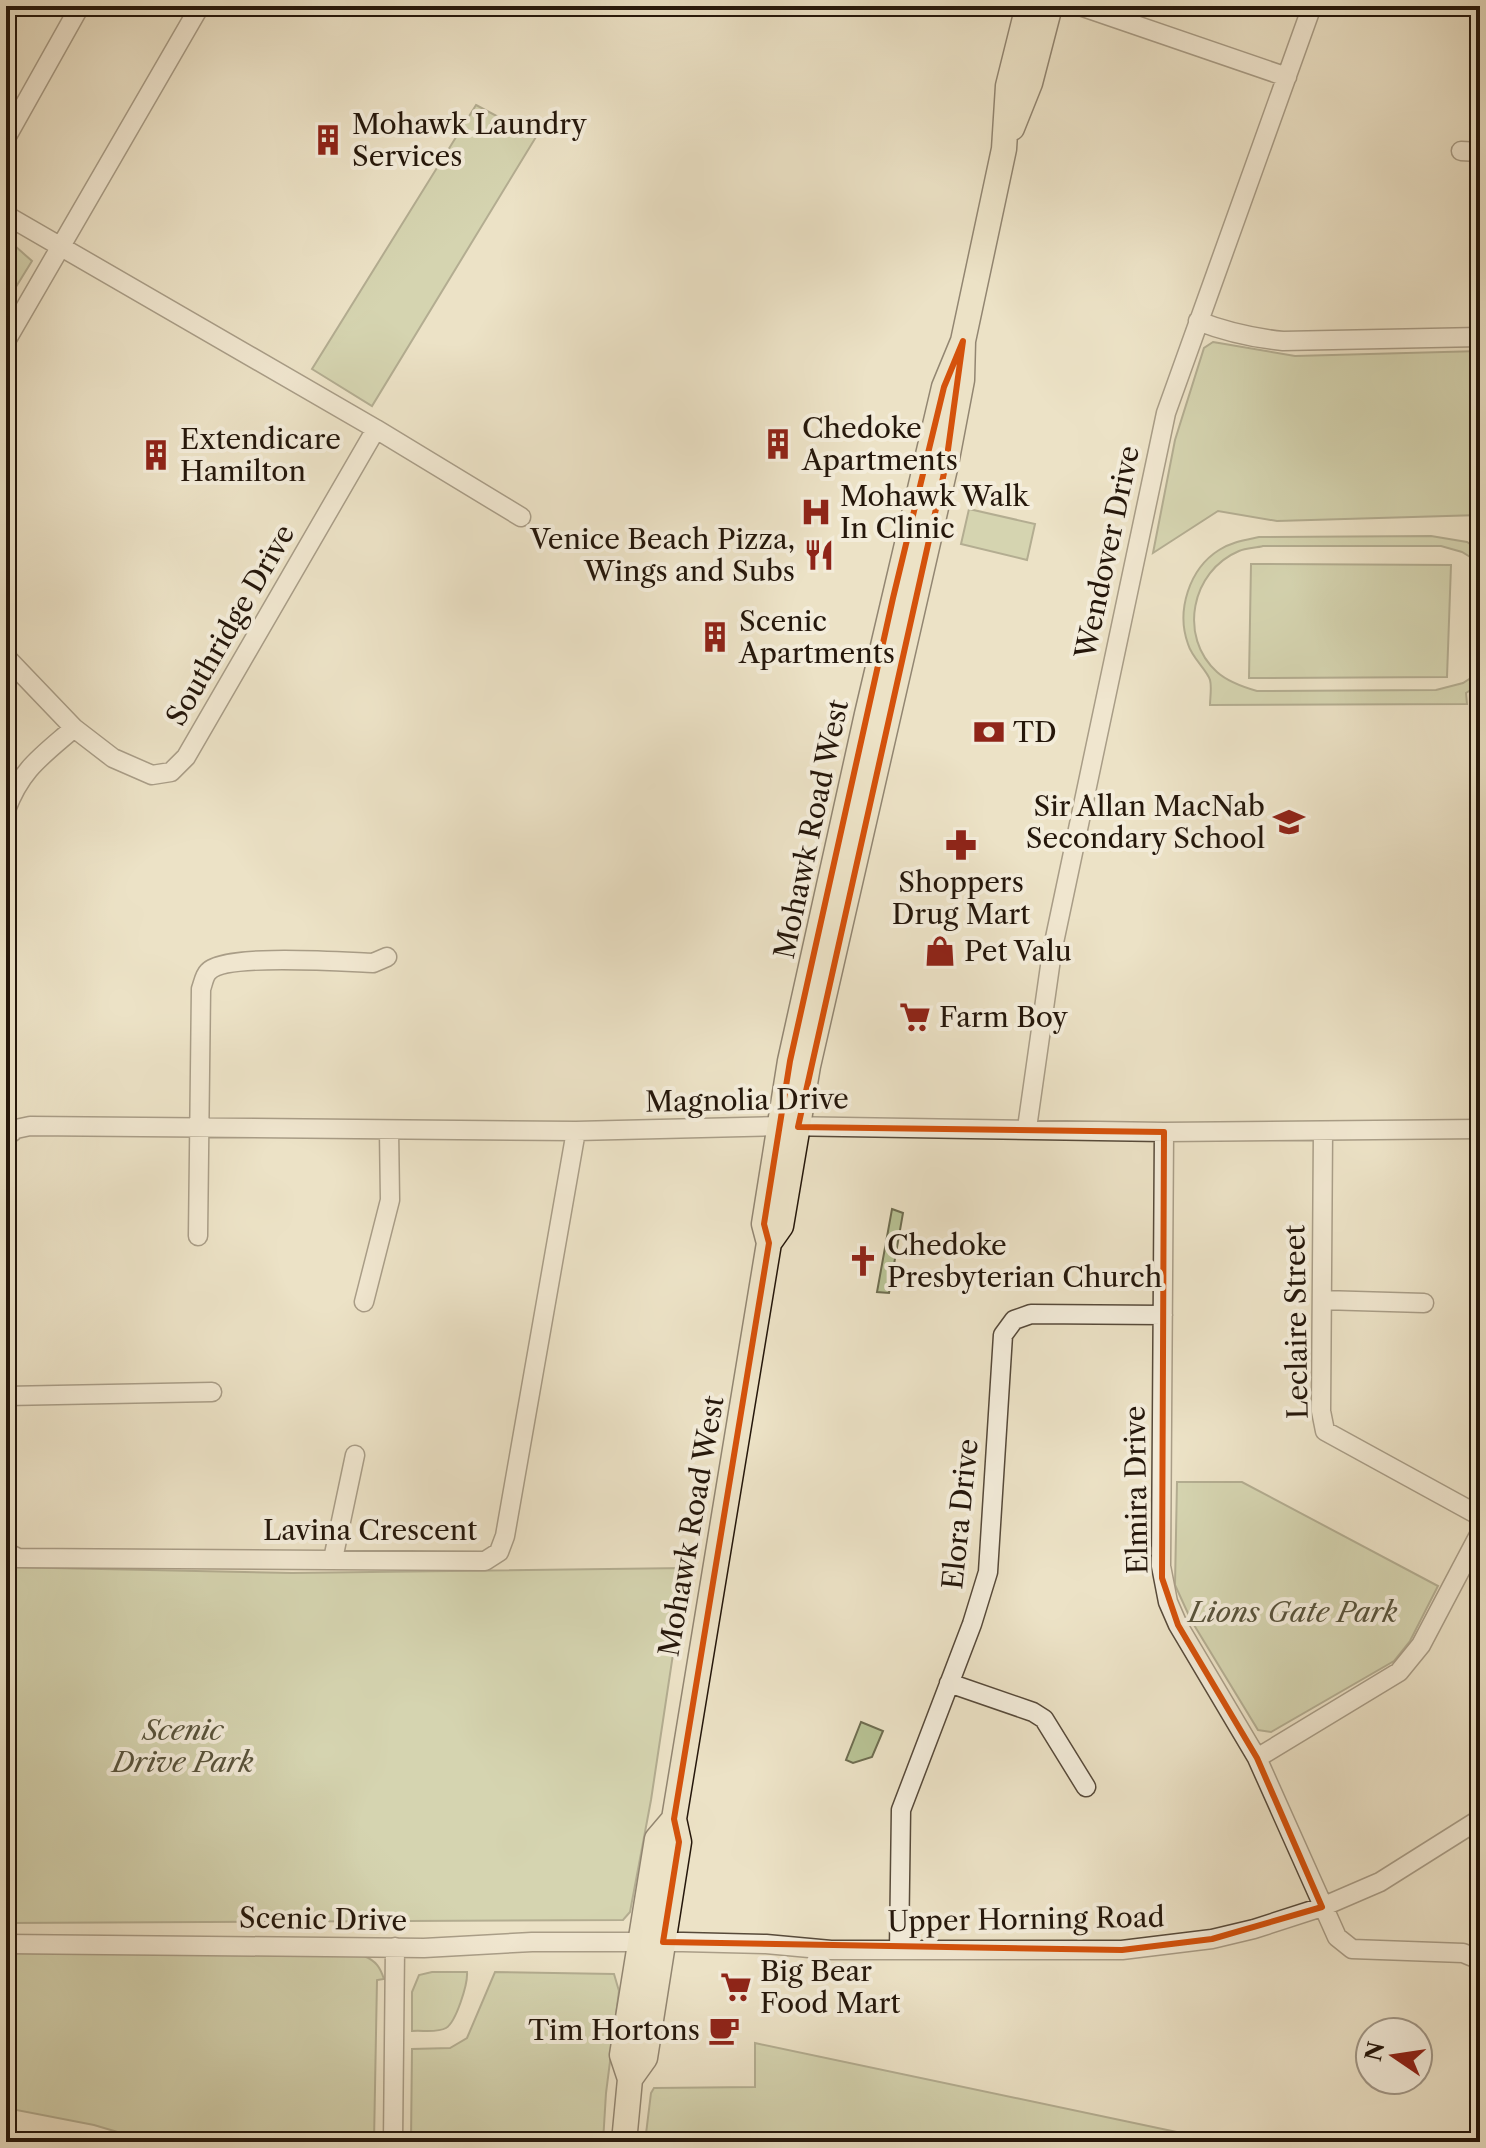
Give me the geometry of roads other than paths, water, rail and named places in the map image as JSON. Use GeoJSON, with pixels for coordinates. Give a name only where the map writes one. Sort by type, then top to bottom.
{"type":"FeatureCollection","features":[{"type":"Feature","properties":{"kind":"main road","name":"Mohawk Road West"},"geometry":{"type":"LineString","coordinates":[[624,2142],[630,2079],[645,2058],[652,1942],[679,1842],[674,1819],[769,1243],[781,1226],[793,1047],[944,387],[963,341],[1004,149],[1008,86],[1028,6]]}},
{"type":"Feature","properties":{"kind":"main road","name":"Mohawk Road West"},"geometry":{"type":"LineString","coordinates":[[1004,149],[1030,83],[1050,6]]}},
{"type":"Feature","properties":{"kind":"main road","name":"Mohawk Road West"},"geometry":{"type":"LineString","coordinates":[[789,1127],[808,1066],[946,464],[962,380],[963,341]]}},
{"type":"Feature","properties":{"kind":"main road"},"geometry":{"type":"LineString","coordinates":[[867,714],[882,747]]}},
{"type":"Feature","properties":{"kind":"street"},"geometry":{"type":"LineString","coordinates":[[6,138],[80,6]]}},
{"type":"Feature","properties":{"kind":"street"},"geometry":{"type":"LineString","coordinates":[[6,341],[200,6]]}},
{"type":"Feature","properties":{"kind":"street"},"geometry":{"type":"LineString","coordinates":[[1080,6],[1287,77]]}},
{"type":"Feature","properties":{"kind":"street","name":"Wendover Drive"},"geometry":{"type":"LineString","coordinates":[[1027,1128],[1052,952],[1166,413],[1312,6]]}},
{"type":"Feature","properties":{"kind":"street"},"geometry":{"type":"LineString","coordinates":[[6,215],[376,429],[521,517]]}},
{"type":"Feature","properties":{"kind":"street"},"geometry":{"type":"LineString","coordinates":[[1198,321],[1244,335],[1283,341],[1480,337]]}},
{"type":"Feature","properties":{"kind":"street","name":"Southridge Drive"},"geometry":{"type":"LineString","coordinates":[[6,657],[74,728],[113,758],[152,775],[171,772],[186,757],[376,429]]}},
{"type":"Feature","properties":{"kind":"street"},"geometry":{"type":"LineString","coordinates":[[6,810],[15,786],[25,771],[74,728]]}},
{"type":"Feature","properties":{"kind":"street"},"geometry":{"type":"LineString","coordinates":[[6,845],[6,933]]}},
{"type":"Feature","properties":{"kind":"street"},"geometry":{"type":"LineString","coordinates":[[198,1236],[201,989],[207,972],[216,966],[243,960],[373,963],[387,957]]}},
{"type":"Feature","properties":{"kind":"street","name":"Magnolia Drive"},"geometry":{"type":"LineString","coordinates":[[11,1133],[30,1126],[576,1131],[789,1127],[1164,1132],[1480,1129]]}},
{"type":"Feature","properties":{"kind":"street"},"geometry":{"type":"LineString","coordinates":[[364,1302],[390,1200],[389,1130]]}},
{"type":"Feature","properties":{"kind":"street","name":"Lavina Crescent"},"geometry":{"type":"LineString","coordinates":[[6,1552],[18,1558],[485,1561],[499,1552],[505,1536],[576,1131]]}},
{"type":"Feature","properties":{"kind":"street","name":"Leclaire Street"},"geometry":{"type":"LineString","coordinates":[[1323,1131],[1321,1411],[1325,1431],[1480,1516]]}},
{"type":"Feature","properties":{"kind":"street","name":"Elmira Drive"},"geometry":{"type":"LineString","coordinates":[[1164,1132],[1162,1578],[1178,1625],[1257,1758],[1322,1907]]}},
{"type":"Feature","properties":{"kind":"street"},"geometry":{"type":"LineString","coordinates":[[1322,1300],[1424,1303]]}},
{"type":"Feature","properties":{"kind":"street","name":"Elora Drive"},"geometry":{"type":"LineString","coordinates":[[899,1950],[901,1810],[972,1624],[988,1572],[1003,1335],[1014,1320],[1031,1314],[1163,1315]]}},
{"type":"Feature","properties":{"kind":"street"},"geometry":{"type":"LineString","coordinates":[[6,1396],[212,1392]]}},
{"type":"Feature","properties":{"kind":"street"},"geometry":{"type":"LineString","coordinates":[[333,1559],[355,1455]]}},
{"type":"Feature","properties":{"kind":"street"},"geometry":{"type":"LineString","coordinates":[[1257,1758],[1399,1672],[1421,1645],[1480,1533]]}},
{"type":"Feature","properties":{"kind":"street"},"geometry":{"type":"LineString","coordinates":[[949,1683],[1033,1712],[1044,1719],[1086,1787]]}},
{"type":"Feature","properties":{"kind":"street","name":"Upper Horning Road"},"geometry":{"type":"LineString","coordinates":[[652,1942],[899,1950],[1122,1950],[1175,1945],[1235,1934],[1322,1907],[1380,1882],[1480,1819]]}},
{"type":"Feature","properties":{"kind":"street"},"geometry":{"type":"LineString","coordinates":[[1322,1907],[1337,1937],[1352,1949],[1463,1953],[1480,1960]]}},
{"type":"Feature","properties":{"kind":"street","name":"Scenic Drive"},"geometry":{"type":"LineString","coordinates":[[6,1944],[395,1947],[652,1942]]}},
{"type":"Feature","properties":{"kind":"street"},"geometry":{"type":"LineString","coordinates":[[393,2142],[395,1947]]}},
{"type":"Feature","properties":{"kind":"place","name":"Mohawk Laundry Services"},"geometry":{"type":"Point","coordinates":[328,140]}},
{"type":"Feature","properties":{"kind":"place","name":"Chedoke Apartments"},"geometry":{"type":"Point","coordinates":[778,444]}},
{"type":"Feature","properties":{"kind":"place","name":"Extendicare Hamilton"},"geometry":{"type":"Point","coordinates":[156,455]}},
{"type":"Feature","properties":{"kind":"place","name":"Mohawk Walk In Clinic"},"geometry":{"type":"Point","coordinates":[816,512]}},
{"type":"Feature","properties":{"kind":"place","name":"Venice Beach Pizza, Wings and Subs"},"geometry":{"type":"Point","coordinates":[819,555]}},
{"type":"Feature","properties":{"kind":"place","name":"Scenic Apartments"},"geometry":{"type":"Point","coordinates":[715,637]}},
{"type":"Feature","properties":{"kind":"place","name":"TD"},"geometry":{"type":"Point","coordinates":[989,732]}},
{"type":"Feature","properties":{"kind":"place","name":"Sir Allan MacNab Secondary School"},"geometry":{"type":"Point","coordinates":[1289,822]}},
{"type":"Feature","properties":{"kind":"place","name":"Shoppers Drug Mart"},"geometry":{"type":"Point","coordinates":[961,845]}},
{"type":"Feature","properties":{"kind":"place","name":"Pet Valu"},"geometry":{"type":"Point","coordinates":[940,951]}},
{"type":"Feature","properties":{"kind":"place","name":"Farm Boy"},"geometry":{"type":"Point","coordinates":[915,1017]}},
{"type":"Feature","properties":{"kind":"place","name":"Chedoke Presbyterian Church"},"geometry":{"type":"Point","coordinates":[863,1261]}},
{"type":"Feature","properties":{"kind":"place","name":"Big Bear Food Mart"},"geometry":{"type":"Point","coordinates":[736,1987]}},
{"type":"Feature","properties":{"kind":"place","name":"Tim Hortons"},"geometry":{"type":"Point","coordinates":[724,2030]}},
{"type":"Feature","properties":{"kind":"park label","name":"Lions Gate Park"},"geometry":{"type":"Point","coordinates":[1293,1612]}},
{"type":"Feature","properties":{"kind":"park label","name":"Scenic Drive Park"},"geometry":{"type":"Point","coordinates":[183,1746]}}]}
